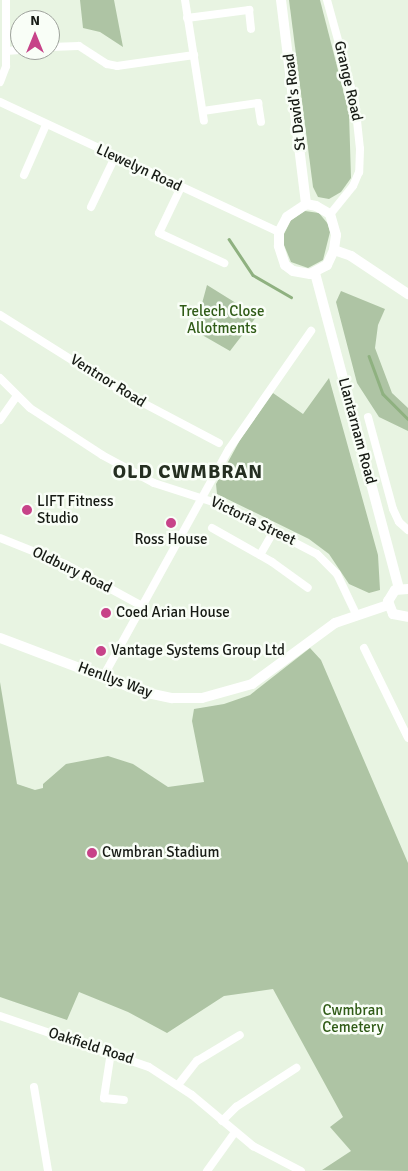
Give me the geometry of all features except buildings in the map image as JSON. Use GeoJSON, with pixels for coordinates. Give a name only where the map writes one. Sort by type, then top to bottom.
{"type":"FeatureCollection","features":[{"type":"Feature","properties":{"kind":"street"},"geometry":{"type":"LineString","coordinates":[[0,82],[5,69],[6,0]]}},
{"type":"Feature","properties":{"kind":"street"},"geometry":{"type":"LineString","coordinates":[[185,0],[204,120]]}},
{"type":"Feature","properties":{"kind":"street","name":"St David's Road"},"geometry":{"type":"LineString","coordinates":[[281,0],[306,204]]}},
{"type":"Feature","properties":{"kind":"street","name":"Grange Road"},"geometry":{"type":"LineString","coordinates":[[327,0],[355,102],[360,149],[356,180],[330,214]]}},
{"type":"Feature","properties":{"kind":"street"},"geometry":{"type":"LineString","coordinates":[[188,18],[249,10],[251,29]]}},
{"type":"Feature","properties":{"kind":"street"},"geometry":{"type":"LineString","coordinates":[[60,47],[79,46],[107,64],[117,66],[194,55]]}},
{"type":"Feature","properties":{"kind":"street","name":"Llewelyn Road"},"geometry":{"type":"LineString","coordinates":[[0,102],[279,232]]}},
{"type":"Feature","properties":{"kind":"street"},"geometry":{"type":"LineString","coordinates":[[203,110],[258,103],[261,122]]}},
{"type":"Feature","properties":{"kind":"street"},"geometry":{"type":"LineString","coordinates":[[24,175],[46,125]]}},
{"type":"Feature","properties":{"kind":"street"},"geometry":{"type":"LineString","coordinates":[[91,207],[115,157]]}},
{"type":"Feature","properties":{"kind":"street"},"geometry":{"type":"LineString","coordinates":[[181,187],[160,233],[224,263]]}},
{"type":"Feature","properties":{"kind":"street"},"geometry":{"type":"LineString","coordinates":[[306,204],[316,206],[330,214],[336,235],[334,250],[327,265],[315,273],[301,274],[285,264],[279,246],[279,232],[287,217],[306,204]]}},
{"type":"Feature","properties":{"kind":"street"},"geometry":{"type":"LineString","coordinates":[[334,250],[351,256],[408,294]]}},
{"type":"Feature","properties":{"kind":"street","name":"Llantarnam Road"},"geometry":{"type":"LineString","coordinates":[[315,273],[404,589]]}},
{"type":"Feature","properties":{"kind":"street","name":"Ventnor Road"},"geometry":{"type":"LineString","coordinates":[[0,315],[126,394],[219,443]]}},
{"type":"Feature","properties":{"kind":"street"},"geometry":{"type":"LineString","coordinates":[[103,677],[229,448],[311,331]]}},
{"type":"Feature","properties":{"kind":"street","name":"Victoria Street"},"geometry":{"type":"LineString","coordinates":[[0,378],[17,396],[46,419],[102,455],[154,483],[202,497],[274,531],[328,563],[356,614]]}},
{"type":"Feature","properties":{"kind":"street"},"geometry":{"type":"LineString","coordinates":[[0,420],[17,396]]}},
{"type":"Feature","properties":{"kind":"street"},"geometry":{"type":"LineString","coordinates":[[368,417],[393,509],[399,522],[408,530]]}},
{"type":"Feature","properties":{"kind":"street"},"geometry":{"type":"LineString","coordinates":[[212,528],[260,555],[308,588]]}},
{"type":"Feature","properties":{"kind":"street"},"geometry":{"type":"LineString","coordinates":[[260,555],[274,531]]}},
{"type":"Feature","properties":{"kind":"street","name":"Oldbury Road"},"geometry":{"type":"LineString","coordinates":[[0,538],[65,564],[142,606]]}},
{"type":"Feature","properties":{"kind":"street"},"geometry":{"type":"LineString","coordinates":[[404,589],[390,597],[388,606],[398,617],[408,618]]}},
{"type":"Feature","properties":{"kind":"street","name":"Henllys Way"},"geometry":{"type":"LineString","coordinates":[[0,638],[143,692],[172,698],[224,694],[259,680],[329,627],[356,614],[388,606]]}},
{"type":"Feature","properties":{"kind":"street"},"geometry":{"type":"LineString","coordinates":[[364,648],[408,738]]}},
{"type":"Feature","properties":{"kind":"street","name":"Oakfield Road"},"geometry":{"type":"LineString","coordinates":[[0,1016],[144,1064],[178,1085],[265,1154],[301,1171]]}},
{"type":"Feature","properties":{"kind":"street"},"geometry":{"type":"LineString","coordinates":[[178,1085],[197,1062],[240,1035]]}},
{"type":"Feature","properties":{"kind":"street"},"geometry":{"type":"LineString","coordinates":[[111,1052],[104,1098],[124,1100]]}},
{"type":"Feature","properties":{"kind":"street"},"geometry":{"type":"LineString","coordinates":[[222,1121],[236,1107],[296,1068]]}},
{"type":"Feature","properties":{"kind":"street"},"geometry":{"type":"LineString","coordinates":[[34,1087],[48,1171]]}},
{"type":"Feature","properties":{"kind":"street"},"geometry":{"type":"LineString","coordinates":[[207,1171],[235,1132]]}},
{"type":"Feature","properties":{"kind":"green space"},"geometry":{"type":"Polygon","coordinates":[[[80,0],[114,0],[123,47],[100,32],[83,28],[80,0]]]}},
{"type":"Feature","properties":{"kind":"green space"},"geometry":{"type":"Polygon","coordinates":[[[289,0],[320,0],[349,113],[351,178],[341,192],[329,199],[318,197],[313,187],[289,0]]]}},
{"type":"Feature","properties":{"kind":"green space"},"geometry":{"type":"Polygon","coordinates":[[[305,211],[319,213],[328,224],[330,232],[323,260],[308,268],[291,262],[284,245],[284,234],[291,220],[305,211]]]}},
{"type":"Feature","properties":{"kind":"green space","name":"Trelech Close Allotments"},"geometry":{"type":"Polygon","coordinates":[[[207,285],[257,316],[230,351],[190,328],[201,307],[207,285]]]}},
{"type":"Feature","properties":{"kind":"green space"},"geometry":{"type":"Polygon","coordinates":[[[341,291],[385,309],[378,325],[375,348],[392,393],[408,408],[408,431],[379,417],[357,383],[336,302],[341,291]]]}},
{"type":"Feature","properties":{"kind":"green space"},"geometry":{"type":"Polygon","coordinates":[[[329,378],[378,555],[380,590],[369,593],[349,584],[329,554],[309,539],[217,494],[216,484],[240,440],[273,393],[303,414],[329,378]]]}},
{"type":"Feature","properties":{"kind":"green space","name":"Cwmbran Cemetery"},"geometry":{"type":"Polygon","coordinates":[[[310,648],[321,660],[408,863],[408,1171],[322,1170],[351,1151],[330,1127],[343,1117],[273,989],[224,996],[167,1033],[128,1012],[79,992],[67,1020],[0,997],[0,682],[17,784],[35,790],[43,788],[43,784],[66,764],[108,756],[133,764],[168,787],[204,782],[192,721],[194,709],[224,704],[250,695],[310,648]]]}},
{"type":"Feature","properties":{"kind":"waterway"},"geometry":{"type":"LineString","coordinates":[[229,239],[253,275],[291,297]]}},
{"type":"Feature","properties":{"kind":"waterway"},"geometry":{"type":"LineString","coordinates":[[369,356],[383,394],[408,419]]}},
{"type":"Feature","properties":{"kind":"place","name":"LIFT Fitness Studio"},"geometry":{"type":"Point","coordinates":[27,510]}},
{"type":"Feature","properties":{"kind":"place","name":"Ross House"},"geometry":{"type":"Point","coordinates":[171,523]}},
{"type":"Feature","properties":{"kind":"place","name":"Coed Arian House"},"geometry":{"type":"Point","coordinates":[106,613]}},
{"type":"Feature","properties":{"kind":"place","name":"Vantage Systems Group Ltd"},"geometry":{"type":"Point","coordinates":[101,651]}},
{"type":"Feature","properties":{"kind":"place","name":"Cwmbran Stadium"},"geometry":{"type":"Point","coordinates":[92,853]}},
{"type":"Feature","properties":{"kind":"district","name":"OLD CWMBRAN"},"geometry":{"type":"Point","coordinates":[188,471]}}]}
